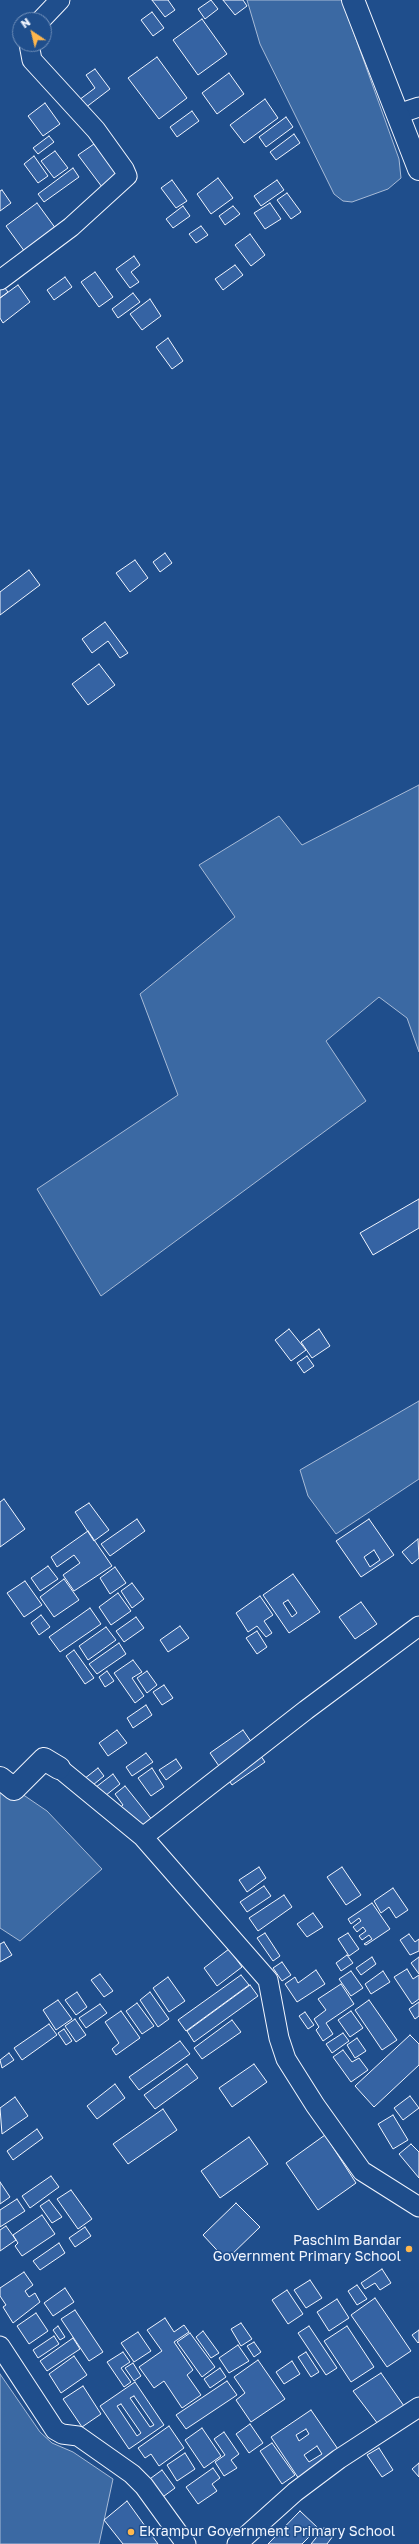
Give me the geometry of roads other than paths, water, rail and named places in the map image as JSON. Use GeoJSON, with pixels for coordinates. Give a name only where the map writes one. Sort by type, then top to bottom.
{"type":"FeatureCollection","features":[{"type":"Feature","properties":{"kind":"main road"},"geometry":{"type":"LineString","coordinates":[[353,0],[419,169]]}},
{"type":"Feature","properties":{"kind":"main road"},"geometry":{"type":"LineString","coordinates":[[0,1778],[14,1789],[44,1759],[59,1768]]}},
{"type":"Feature","properties":{"kind":"street"},"geometry":{"type":"LineString","coordinates":[[49,12],[60,0]]}},
{"type":"Feature","properties":{"kind":"street"},"geometry":{"type":"LineString","coordinates":[[0,280],[71,227],[127,176],[124,169],[96,130],[32,60],[30,52]]}},
{"type":"Feature","properties":{"kind":"street"},"geometry":{"type":"LineString","coordinates":[[398,114],[419,107]]}},
{"type":"Feature","properties":{"kind":"street"},"geometry":{"type":"LineString","coordinates":[[143,1837],[306,1710],[419,1626]]}},
{"type":"Feature","properties":{"kind":"street"},"geometry":{"type":"LineString","coordinates":[[59,1768],[143,1837],[268,1980],[279,2038],[286,2059],[362,2171],[419,2207]]}},
{"type":"Feature","properties":{"kind":"street"},"geometry":{"type":"LineString","coordinates":[[0,2346],[55,2430],[62,2434],[78,2436],[132,2474],[144,2486],[186,2544]]}},
{"type":"Feature","properties":{"kind":"street"},"geometry":{"type":"LineString","coordinates":[[237,2544],[295,2492],[340,2459],[419,2407]]}},
{"type":"Feature","properties":{"kind":"water"},"geometry":{"type":"Polygon","coordinates":[[[247,0],[342,0],[399,159],[401,178],[388,189],[352,202],[343,201],[334,194],[260,44],[247,0]]]}},
{"type":"Feature","properties":{"kind":"water"},"geometry":{"type":"Polygon","coordinates":[[[419,785],[419,1052],[407,1018],[379,997],[326,1041],[366,1101],[101,1296],[37,1189],[178,1095],[140,994],[235,917],[199,865],[279,816],[302,845],[419,785]]]}},
{"type":"Feature","properties":{"kind":"water"},"geometry":{"type":"Polygon","coordinates":[[[419,1401],[419,1479],[336,1534],[308,1496],[300,1470],[419,1401]]]}},
{"type":"Feature","properties":{"kind":"water"},"geometry":{"type":"Polygon","coordinates":[[[0,1779],[47,1811],[102,1869],[20,1941],[0,1928],[0,1779]]]}},
{"type":"Feature","properties":{"kind":"water"},"geometry":{"type":"Polygon","coordinates":[[[0,2374],[40,2432],[52,2443],[73,2452],[113,2479],[99,2544],[0,2544],[0,2374]]]}},
{"type":"Feature","properties":{"kind":"place","name":"Paschim Bandar Government Primary School"},"geometry":{"type":"Point","coordinates":[409,2249]}},
{"type":"Feature","properties":{"kind":"place","name":"Ekrampur Government Primary School"},"geometry":{"type":"Point","coordinates":[131,2532]}}]}
